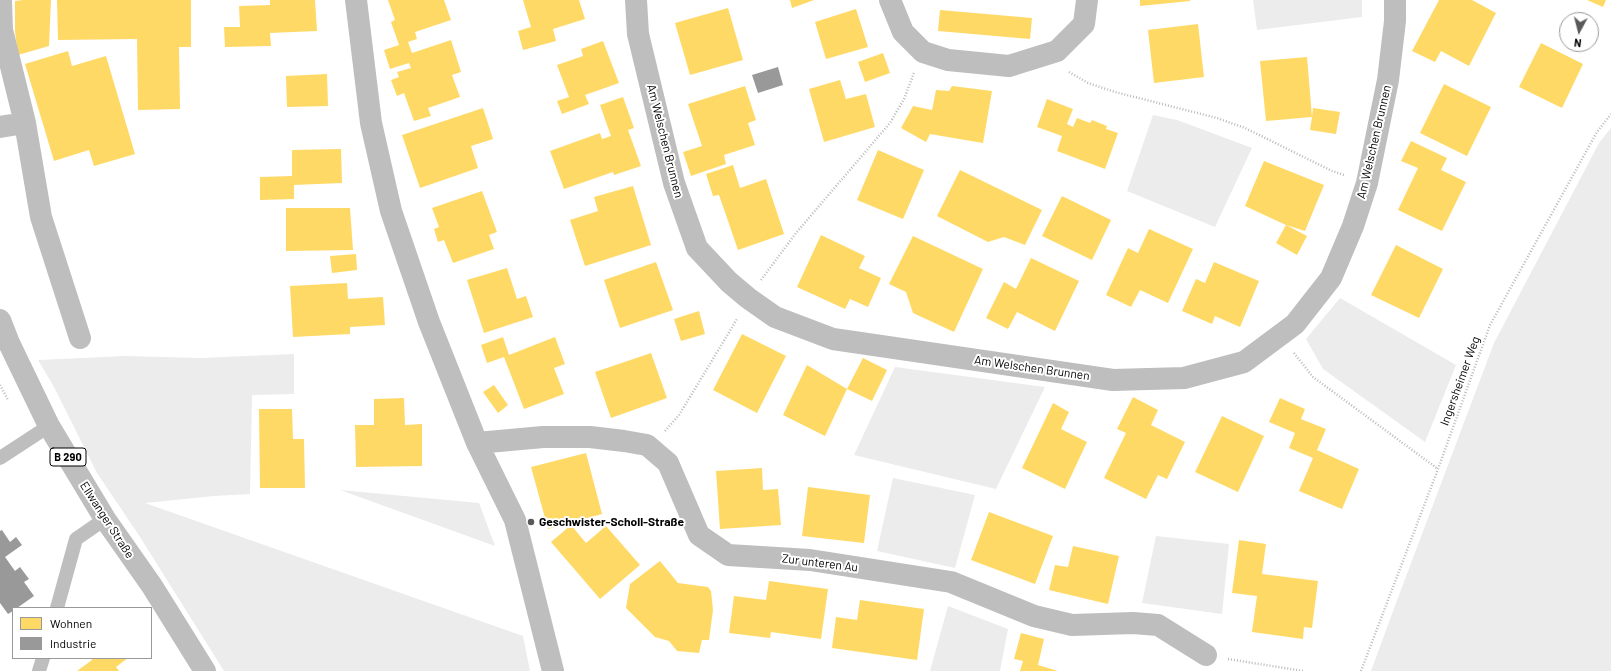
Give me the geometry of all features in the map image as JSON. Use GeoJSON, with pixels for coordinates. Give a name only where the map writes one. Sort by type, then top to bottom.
{"type":"FeatureCollection","features":[{"type":"Feature","properties":{"kind":"street"},"geometry":{"type":"LineString","coordinates":[[1,0],[2,30],[25,123],[41,217],[80,338]]}},
{"type":"Feature","properties":{"kind":"street"},"geometry":{"type":"LineString","coordinates":[[356,0],[371,123],[391,211],[429,322],[478,443],[515,520],[553,671]]}},
{"type":"Feature","properties":{"kind":"street","name":"Am Welschen Brunnen"},"geometry":{"type":"LineString","coordinates":[[636,0],[638,34],[674,183],[697,248],[729,282],[748,298],[775,317],[832,339],[1113,380],[1184,378],[1244,362],[1295,324],[1331,278],[1353,226],[1367,183],[1388,80],[1395,21],[1395,0]]}},
{"type":"Feature","properties":{"kind":"street"},"geometry":{"type":"LineString","coordinates":[[890,0],[902,32],[923,52],[948,60],[1009,66],[1057,51],[1084,24],[1087,0]]}},
{"type":"Feature","properties":{"kind":"street"},"geometry":{"type":"LineString","coordinates":[[0,128],[25,123]]}},
{"type":"Feature","properties":{"kind":"street","name":"Ellwanger Straße"},"geometry":{"type":"LineString","coordinates":[[0,320],[9,343],[49,426],[105,519],[152,586],[206,671]]}},
{"type":"Feature","properties":{"kind":"street"},"geometry":{"type":"LineString","coordinates":[[478,443],[543,436],[590,437],[647,445]]}},
{"type":"Feature","properties":{"kind":"street","name":"Zur unteren Au"},"geometry":{"type":"LineString","coordinates":[[647,445],[668,464],[699,535],[728,555],[810,560],[951,582],[1034,616],[1072,625],[1132,623],[1158,625],[1206,655]]}},
{"type":"Feature","properties":{"kind":"lane"},"geometry":{"type":"LineString","coordinates":[[0,458],[49,426]]}},
{"type":"Feature","properties":{"kind":"lane"},"geometry":{"type":"LineString","coordinates":[[57,607],[76,539],[105,519]]}},
{"type":"Feature","properties":{"kind":"lane"},"geometry":{"type":"LineString","coordinates":[[39,671],[43,659]]}},
{"type":"Feature","properties":{"kind":"path"},"geometry":{"type":"LineString","coordinates":[[1057,51],[1064,68],[1088,82],[1137,98],[1217,118],[1245,128],[1332,171],[1367,183]]}},
{"type":"Feature","properties":{"kind":"path"},"geometry":{"type":"LineString","coordinates":[[647,445],[665,431],[679,415],[748,298],[796,233],[890,123],[904,99],[923,52]]}},
{"type":"Feature","properties":{"kind":"path","name":"Ingersheimer Weg"},"geometry":{"type":"LineString","coordinates":[[1361,671],[1438,469],[1490,325],[1597,132],[1611,114]]}},
{"type":"Feature","properties":{"kind":"path"},"geometry":{"type":"LineString","coordinates":[[1279,335],[1314,376],[1438,469]]}},
{"type":"Feature","properties":{"kind":"path"},"geometry":{"type":"LineString","coordinates":[[1206,655],[1303,671]]}},
{"type":"Feature","properties":{"kind":"shaded area"},"geometry":{"type":"Polygon","coordinates":[[[1253,0],[1362,0],[1362,17],[1257,30],[1253,0]]]}},
{"type":"Feature","properties":{"kind":"shaded area"},"geometry":{"type":"Polygon","coordinates":[[[1153,115],[1177,120],[1252,148],[1215,227],[1127,191],[1153,115]]]}},
{"type":"Feature","properties":{"kind":"shaded area"},"geometry":{"type":"Polygon","coordinates":[[[1611,128],[1611,671],[1371,671],[1494,343],[1599,143],[1611,128]]]}},
{"type":"Feature","properties":{"kind":"shaded area"},"geometry":{"type":"Polygon","coordinates":[[[1340,298],[1456,365],[1425,442],[1323,369],[1306,339],[1340,298]]]}},
{"type":"Feature","properties":{"kind":"shaded area"},"geometry":{"type":"Polygon","coordinates":[[[294,354],[294,394],[252,395],[250,494],[145,503],[523,636],[530,671],[224,671],[140,537],[97,473],[53,385],[38,360],[125,356],[200,358],[294,354]]]}},
{"type":"Feature","properties":{"kind":"shaded area"},"geometry":{"type":"Polygon","coordinates":[[[895,367],[1045,387],[996,489],[854,455],[895,367]]]}},
{"type":"Feature","properties":{"kind":"shaded area"},"geometry":{"type":"Polygon","coordinates":[[[893,478],[975,495],[955,568],[877,551],[893,478]]]}},
{"type":"Feature","properties":{"kind":"shaded area"},"geometry":{"type":"Polygon","coordinates":[[[340,490],[479,503],[495,546],[340,490]]]}},
{"type":"Feature","properties":{"kind":"shaded area"},"geometry":{"type":"Polygon","coordinates":[[[1156,536],[1229,544],[1222,614],[1142,603],[1156,536]]]}},
{"type":"Feature","properties":{"kind":"shaded area"},"geometry":{"type":"Polygon","coordinates":[[[948,606],[1008,629],[1000,671],[930,671],[948,606]]]}},
{"type":"Feature","properties":{"kind":"building: Wohnen"},"geometry":{"type":"Polygon","coordinates":[[[51,0],[49,46],[18,55],[15,32],[15,1],[51,0]]]}},
{"type":"Feature","properties":{"kind":"building: Wohnen"},"geometry":{"type":"Polygon","coordinates":[[[57,0],[191,0],[191,47],[179,47],[180,109],[138,110],[137,39],[58,40],[57,0]]]}},
{"type":"Feature","properties":{"kind":"building: Wohnen"},"geometry":{"type":"Polygon","coordinates":[[[270,0],[315,0],[317,31],[270,33],[271,46],[225,47],[224,27],[240,27],[239,6],[270,5],[270,0]]]}},
{"type":"Feature","properties":{"kind":"building: Wohnen"},"geometry":{"type":"Polygon","coordinates":[[[388,0],[444,0],[451,20],[415,32],[417,39],[408,42],[412,53],[451,40],[461,72],[452,75],[460,97],[428,108],[431,116],[414,121],[404,93],[397,96],[391,80],[399,77],[397,72],[411,68],[409,63],[390,69],[384,50],[399,45],[391,22],[395,20],[388,0]]]}},
{"type":"Feature","properties":{"kind":"building: Wohnen"},"geometry":{"type":"Polygon","coordinates":[[[523,0],[579,0],[585,19],[553,29],[556,41],[523,50],[518,31],[531,27],[523,0]]]}},
{"type":"Feature","properties":{"kind":"building: Wohnen"},"geometry":{"type":"Polygon","coordinates":[[[790,0],[814,0],[792,8],[790,0]]]}},
{"type":"Feature","properties":{"kind":"building: Wohnen"},"geometry":{"type":"Polygon","coordinates":[[[1140,0],[1190,0],[1190,1],[1140,6],[1140,0]]]}},
{"type":"Feature","properties":{"kind":"building: Wohnen"},"geometry":{"type":"Polygon","coordinates":[[[1439,0],[1472,0],[1496,13],[1469,66],[1441,51],[1435,62],[1412,51],[1439,0]]]}},
{"type":"Feature","properties":{"kind":"building: Wohnen"},"geometry":{"type":"Polygon","coordinates":[[[1587,0],[1606,0],[1603,7],[1587,0]]]}},
{"type":"Feature","properties":{"kind":"building: Wohnen"},"geometry":{"type":"Polygon","coordinates":[[[728,8],[743,60],[690,75],[675,23],[728,8]]]}},
{"type":"Feature","properties":{"kind":"building: Wohnen"},"geometry":{"type":"Polygon","coordinates":[[[856,9],[868,47],[826,59],[815,22],[856,9]]]}},
{"type":"Feature","properties":{"kind":"building: Wohnen"},"geometry":{"type":"Polygon","coordinates":[[[940,10],[1032,18],[1030,39],[938,31],[940,10]]]}},
{"type":"Feature","properties":{"kind":"building: Wohnen"},"geometry":{"type":"Polygon","coordinates":[[[1198,24],[1204,77],[1154,83],[1148,30],[1198,24]]]}},
{"type":"Feature","properties":{"kind":"building: Wohnen"},"geometry":{"type":"Polygon","coordinates":[[[603,41],[619,83],[585,95],[589,104],[562,114],[557,101],[569,97],[557,65],[583,56],[581,49],[603,41]]]}},
{"type":"Feature","properties":{"kind":"building: Wohnen"},"geometry":{"type":"Polygon","coordinates":[[[1541,43],[1583,64],[1562,108],[1519,87],[1541,43]]]}},
{"type":"Feature","properties":{"kind":"building: Wohnen"},"geometry":{"type":"Polygon","coordinates":[[[68,51],[72,66],[106,56],[135,154],[94,166],[89,150],[54,161],[25,64],[68,51]]]}},
{"type":"Feature","properties":{"kind":"building: Wohnen"},"geometry":{"type":"Polygon","coordinates":[[[883,53],[890,73],[865,82],[858,62],[883,53]]]}},
{"type":"Feature","properties":{"kind":"building: Wohnen"},"geometry":{"type":"Polygon","coordinates":[[[1307,57],[1312,117],[1266,121],[1260,61],[1307,57]]]}},
{"type":"Feature","properties":{"kind":"building: Wohnen"},"geometry":{"type":"Polygon","coordinates":[[[327,74],[328,106],[287,107],[286,76],[327,74]]]}},
{"type":"Feature","properties":{"kind":"building: Wohnen"},"geometry":{"type":"Polygon","coordinates":[[[840,80],[846,99],[866,94],[875,127],[824,142],[809,89],[840,80]]]}},
{"type":"Feature","properties":{"kind":"building: Wohnen"},"geometry":{"type":"Polygon","coordinates":[[[1444,84],[1491,107],[1467,156],[1420,133],[1444,84]]]}},
{"type":"Feature","properties":{"kind":"building: Wohnen"},"geometry":{"type":"Polygon","coordinates":[[[745,86],[756,120],[748,123],[755,145],[724,155],[726,164],[691,176],[683,152],[702,146],[688,104],[745,86]]]}},
{"type":"Feature","properties":{"kind":"building: Wohnen"},"geometry":{"type":"Polygon","coordinates":[[[952,86],[992,91],[983,143],[930,134],[926,142],[901,128],[913,106],[932,110],[936,90],[949,91],[952,86]]]}},
{"type":"Feature","properties":{"kind":"building: Wohnen"},"geometry":{"type":"Polygon","coordinates":[[[623,97],[634,128],[628,130],[641,166],[614,175],[613,172],[564,189],[550,151],[600,133],[602,139],[611,136],[600,105],[623,97]]]}},
{"type":"Feature","properties":{"kind":"building: Wohnen"},"geometry":{"type":"Polygon","coordinates":[[[1047,99],[1073,109],[1067,124],[1073,127],[1077,118],[1090,123],[1092,120],[1107,126],[1106,129],[1118,133],[1105,169],[1057,151],[1062,136],[1037,127],[1047,99]]]}},
{"type":"Feature","properties":{"kind":"building: Wohnen"},"geometry":{"type":"Polygon","coordinates":[[[483,108],[493,139],[471,146],[478,168],[420,188],[402,135],[483,108]]]}},
{"type":"Feature","properties":{"kind":"building: Wohnen"},"geometry":{"type":"Polygon","coordinates":[[[1313,108],[1340,112],[1336,134],[1310,130],[1313,108]]]}},
{"type":"Feature","properties":{"kind":"building: Wohnen"},"geometry":{"type":"Polygon","coordinates":[[[1411,141],[1447,158],[1441,170],[1466,182],[1442,231],[1398,210],[1418,168],[1401,161],[1411,141]]]}},
{"type":"Feature","properties":{"kind":"building: Wohnen"},"geometry":{"type":"Polygon","coordinates":[[[341,149],[342,183],[294,185],[294,199],[260,200],[260,177],[292,176],[292,150],[341,149]]]}},
{"type":"Feature","properties":{"kind":"building: Wohnen"},"geometry":{"type":"Polygon","coordinates":[[[878,150],[924,170],[903,219],[857,200],[878,150]]]}},
{"type":"Feature","properties":{"kind":"building: Wohnen"},"geometry":{"type":"Polygon","coordinates":[[[1264,161],[1324,185],[1305,231],[1286,225],[1245,206],[1264,161]]]}},
{"type":"Feature","properties":{"kind":"building: Wohnen"},"geometry":{"type":"Polygon","coordinates":[[[733,165],[740,188],[766,179],[784,234],[738,250],[719,195],[713,196],[706,174],[733,165]]]}},
{"type":"Feature","properties":{"kind":"building: Wohnen"},"geometry":{"type":"Polygon","coordinates":[[[960,170],[1042,210],[1025,245],[1004,237],[988,242],[937,216],[960,170]]]}},
{"type":"Feature","properties":{"kind":"building: Wohnen"},"geometry":{"type":"Polygon","coordinates":[[[633,186],[651,245],[585,266],[570,220],[598,211],[594,197],[633,186]]]}},
{"type":"Feature","properties":{"kind":"building: Wohnen"},"geometry":{"type":"Polygon","coordinates":[[[482,191],[497,232],[489,235],[494,249],[453,263],[444,240],[438,242],[434,229],[439,227],[432,208],[482,191]]]}},
{"type":"Feature","properties":{"kind":"building: Wohnen"},"geometry":{"type":"Polygon","coordinates":[[[1062,196],[1111,220],[1092,260],[1042,236],[1062,196]]]}},
{"type":"Feature","properties":{"kind":"building: Wohnen"},"geometry":{"type":"Polygon","coordinates":[[[286,208],[350,208],[353,250],[286,251],[286,208]]]}},
{"type":"Feature","properties":{"kind":"building: Wohnen"},"geometry":{"type":"Polygon","coordinates":[[[1286,225],[1307,236],[1297,255],[1276,243],[1286,225]]]}},
{"type":"Feature","properties":{"kind":"building: Wohnen"},"geometry":{"type":"Polygon","coordinates":[[[1149,229],[1193,249],[1168,303],[1140,290],[1131,307],[1106,295],[1128,248],[1138,253],[1149,229]]]}},
{"type":"Feature","properties":{"kind":"building: Wohnen"},"geometry":{"type":"Polygon","coordinates":[[[821,235],[865,256],[859,268],[881,278],[868,307],[850,299],[845,309],[797,287],[821,235]]]}},
{"type":"Feature","properties":{"kind":"building: Wohnen"},"geometry":{"type":"Polygon","coordinates":[[[913,236],[983,269],[954,332],[913,313],[906,292],[889,284],[913,236]]]}},
{"type":"Feature","properties":{"kind":"building: Wohnen"},"geometry":{"type":"Polygon","coordinates":[[[1396,245],[1443,269],[1419,318],[1371,295],[1396,245]]]}},
{"type":"Feature","properties":{"kind":"building: Wohnen"},"geometry":{"type":"Polygon","coordinates":[[[356,254],[357,270],[332,273],[330,256],[356,254]]]}},
{"type":"Feature","properties":{"kind":"building: Wohnen"},"geometry":{"type":"Polygon","coordinates":[[[1031,258],[1079,281],[1055,331],[1017,312],[1008,329],[986,318],[1004,282],[1016,289],[1031,258]]]}},
{"type":"Feature","properties":{"kind":"building: Wohnen"},"geometry":{"type":"Polygon","coordinates":[[[656,262],[673,310],[620,328],[604,280],[656,262]]]}},
{"type":"Feature","properties":{"kind":"building: Wohnen"},"geometry":{"type":"Polygon","coordinates":[[[1214,262],[1259,281],[1240,327],[1215,316],[1212,324],[1182,311],[1196,279],[1205,283],[1214,262]]]}},
{"type":"Feature","properties":{"kind":"building: Wohnen"},"geometry":{"type":"Polygon","coordinates":[[[507,268],[517,299],[526,296],[533,317],[484,333],[467,280],[507,268]]]}},
{"type":"Feature","properties":{"kind":"building: Wohnen"},"geometry":{"type":"Polygon","coordinates":[[[347,283],[348,299],[383,297],[385,325],[350,327],[350,334],[293,337],[290,286],[347,283]]]}},
{"type":"Feature","properties":{"kind":"building: Wohnen"},"geometry":{"type":"Polygon","coordinates":[[[699,311],[705,334],[681,341],[674,319],[699,311]]]}},
{"type":"Feature","properties":{"kind":"building: Wohnen"},"geometry":{"type":"Polygon","coordinates":[[[742,334],[786,356],[757,413],[713,390],[742,334]]]}},
{"type":"Feature","properties":{"kind":"building: Wohnen"},"geometry":{"type":"Polygon","coordinates":[[[503,337],[509,355],[555,337],[565,364],[554,368],[564,394],[524,409],[504,357],[487,363],[481,345],[503,337]]]}},
{"type":"Feature","properties":{"kind":"building: Wohnen"},"geometry":{"type":"Polygon","coordinates":[[[651,353],[667,398],[611,418],[595,372],[651,353]]]}},
{"type":"Feature","properties":{"kind":"building: Wohnen"},"geometry":{"type":"Polygon","coordinates":[[[863,358],[887,370],[872,401],[847,389],[863,358]]]}},
{"type":"Feature","properties":{"kind":"building: Wohnen"},"geometry":{"type":"Polygon","coordinates":[[[807,365],[847,389],[825,436],[783,415],[807,365]]]}},
{"type":"Feature","properties":{"kind":"building: Wohnen"},"geometry":{"type":"Polygon","coordinates":[[[494,385],[508,405],[498,413],[483,392],[494,385]]]}},
{"type":"Feature","properties":{"kind":"building: Wohnen"},"geometry":{"type":"Polygon","coordinates":[[[1133,397],[1158,410],[1151,425],[1185,442],[1167,479],[1158,475],[1146,499],[1104,478],[1126,433],[1117,429],[1133,397]]]}},
{"type":"Feature","properties":{"kind":"building: Wohnen"},"geometry":{"type":"Polygon","coordinates":[[[404,398],[405,425],[422,424],[422,466],[356,467],[355,425],[374,425],[374,399],[404,398]]]}},
{"type":"Feature","properties":{"kind":"building: Wohnen"},"geometry":{"type":"Polygon","coordinates":[[[1280,398],[1305,409],[1301,419],[1326,429],[1317,450],[1359,469],[1342,509],[1299,491],[1313,458],[1289,448],[1295,433],[1269,422],[1280,398]]]}},
{"type":"Feature","properties":{"kind":"building: Wohnen"},"geometry":{"type":"Polygon","coordinates":[[[1053,403],[1069,412],[1061,429],[1087,442],[1065,489],[1022,468],[1053,403]]]}},
{"type":"Feature","properties":{"kind":"building: Wohnen"},"geometry":{"type":"Polygon","coordinates":[[[259,409],[292,409],[293,439],[304,439],[305,488],[260,488],[259,409]]]}},
{"type":"Feature","properties":{"kind":"building: Wohnen"},"geometry":{"type":"Polygon","coordinates":[[[1222,416],[1264,436],[1238,492],[1195,472],[1222,416]]]}},
{"type":"Feature","properties":{"kind":"building: Wohnen"},"geometry":{"type":"Polygon","coordinates":[[[586,453],[602,514],[548,529],[531,467],[586,453]]]}},
{"type":"Feature","properties":{"kind":"building: Wohnen"},"geometry":{"type":"Polygon","coordinates":[[[762,468],[763,490],[778,489],[781,525],[720,529],[716,471],[762,468]]]}},
{"type":"Feature","properties":{"kind":"building: Wohnen"},"geometry":{"type":"Polygon","coordinates":[[[808,487],[870,495],[864,543],[802,536],[808,487]]]}},
{"type":"Feature","properties":{"kind":"building: Wohnen"},"geometry":{"type":"Polygon","coordinates":[[[989,512],[1053,536],[1035,584],[971,560],[989,512]]]}},
{"type":"Feature","properties":{"kind":"building: Wohnen"},"geometry":{"type":"Polygon","coordinates":[[[571,525],[586,543],[606,526],[640,565],[600,599],[551,542],[571,525]]]}},
{"type":"Feature","properties":{"kind":"building: Wohnen"},"geometry":{"type":"Polygon","coordinates":[[[1239,540],[1266,544],[1262,574],[1318,581],[1312,628],[1304,627],[1303,639],[1252,632],[1257,596],[1232,593],[1239,540]]]}},
{"type":"Feature","properties":{"kind":"building: Wohnen"},"geometry":{"type":"Polygon","coordinates":[[[1073,546],[1119,556],[1108,604],[1049,590],[1055,565],[1068,567],[1073,546]]]}},
{"type":"Feature","properties":{"kind":"building: Wohnen"},"geometry":{"type":"Polygon","coordinates":[[[660,561],[678,583],[708,587],[711,591],[713,610],[709,640],[702,640],[699,653],[677,651],[669,641],[655,637],[626,608],[630,584],[660,561]]]}},
{"type":"Feature","properties":{"kind":"building: Wohnen"},"geometry":{"type":"Polygon","coordinates":[[[769,581],[828,589],[821,639],[771,632],[770,638],[729,633],[734,596],[766,600],[769,581]]]}},
{"type":"Feature","properties":{"kind":"building: Wohnen"},"geometry":{"type":"Polygon","coordinates":[[[860,600],[924,609],[917,660],[832,648],[836,617],[857,620],[860,600]]]}},
{"type":"Feature","properties":{"kind":"building: Wohnen"},"geometry":{"type":"Polygon","coordinates":[[[1021,633],[1044,639],[1038,665],[1058,671],[1020,671],[1023,661],[1014,659],[1021,633]]]}},
{"type":"Feature","properties":{"kind":"building: Wohnen"},"geometry":{"type":"Polygon","coordinates":[[[127,659],[116,667],[119,671],[77,671],[92,660],[127,659]]]}},
{"type":"Feature","properties":{"kind":"building: Industrie"},"geometry":{"type":"Polygon","coordinates":[[[778,67],[783,85],[758,93],[752,75],[778,67]]]}},
{"type":"Feature","properties":{"kind":"building: Industrie"},"geometry":{"type":"Polygon","coordinates":[[[2,530],[10,542],[16,537],[22,545],[5,557],[15,571],[20,567],[29,579],[24,582],[34,596],[18,607],[12,607],[12,612],[8,614],[0,603],[0,531],[2,530]]]}},
{"type":"Feature","properties":{"kind":"place","name":"Geschwister-Scholl-Straße"},"geometry":{"type":"Point","coordinates":[531,522]}}]}
